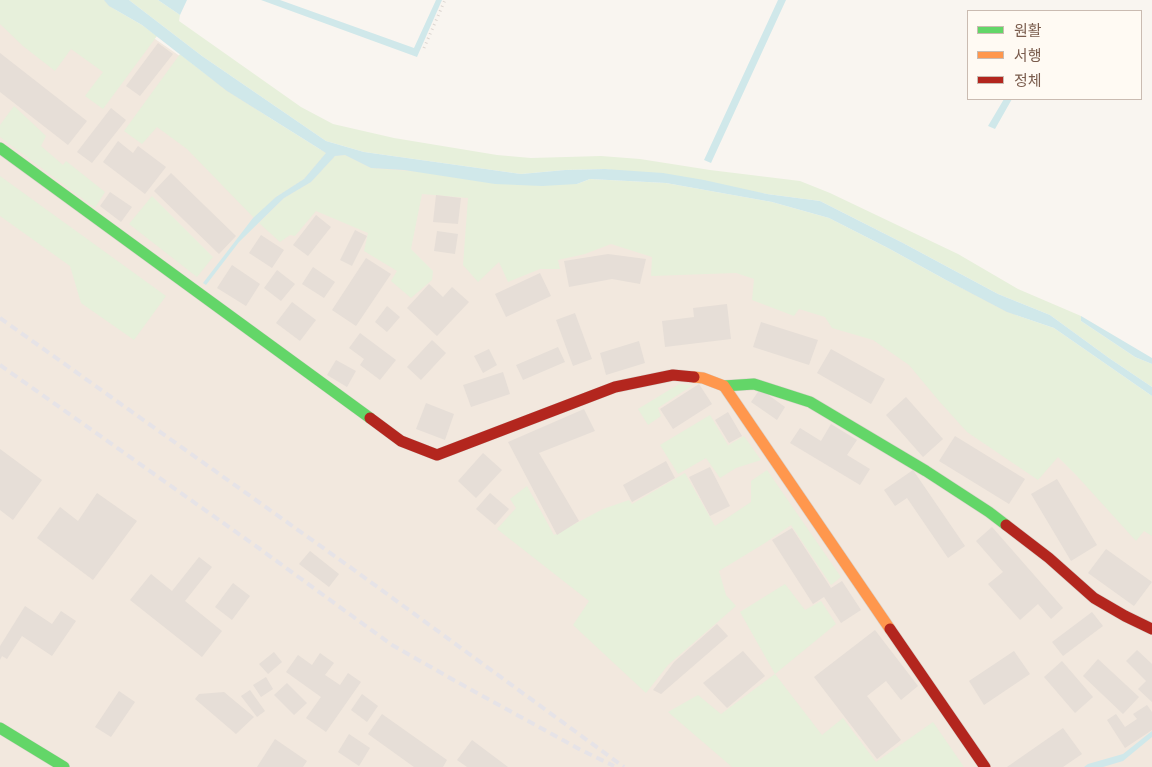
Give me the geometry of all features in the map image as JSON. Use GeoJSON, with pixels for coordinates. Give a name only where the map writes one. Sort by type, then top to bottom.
{"type":"FeatureCollection","features":[{"type":"Feature","properties":{"kind":"street"},"geometry":{"type":"LineString","coordinates":[[0,148],[400,441],[437,455],[615,386],[673,375],[703,378],[724,386],[754,384],[810,402],[926,471],[981,507],[1049,558],[1094,598],[1152,629]]}},
{"type":"Feature","properties":{"kind":"street"},"geometry":{"type":"LineString","coordinates":[[724,386],[985,767]]}},
{"type":"Feature","properties":{"kind":"street"},"geometry":{"type":"LineString","coordinates":[[0,728],[64,767]]}},
{"type":"Feature","properties":{"kind":"path"},"geometry":{"type":"LineString","coordinates":[[424,48],[445,0]]}},
{"type":"Feature","properties":{"kind":"shaded area"},"geometry":{"type":"Polygon","coordinates":[[[0,0],[106,0],[119,14],[314,149],[806,217],[1001,306],[1152,398],[1152,767],[0,767],[0,0]]]}},
{"type":"Feature","properties":{"kind":"green space"},"geometry":{"type":"Polygon","coordinates":[[[0,0],[104,0],[109,6],[157,36],[103,109],[85,96],[103,72],[71,49],[55,71],[23,46],[0,24],[0,0]]]}},
{"type":"Feature","properties":{"kind":"green space"},"geometry":{"type":"Polygon","coordinates":[[[129,0],[158,0],[180,15],[179,21],[301,107],[333,124],[394,138],[497,155],[531,158],[601,156],[640,159],[800,181],[830,193],[958,254],[1018,289],[1081,316],[1081,321],[1135,357],[1152,364],[1152,387],[1050,315],[998,294],[820,201],[605,169],[521,174],[364,152],[326,141],[202,56],[129,0]]]}},
{"type":"Feature","properties":{"kind":"green space"},"geometry":{"type":"Polygon","coordinates":[[[180,54],[227,91],[326,153],[304,179],[276,197],[254,218],[187,149],[157,127],[142,144],[124,131],[180,54]]]}},
{"type":"Feature","properties":{"kind":"green space"},"geometry":{"type":"Polygon","coordinates":[[[14,106],[46,136],[41,146],[63,165],[66,161],[105,192],[95,208],[0,137],[0,125],[14,106]]]}},
{"type":"Feature","properties":{"kind":"green space"},"geometry":{"type":"Polygon","coordinates":[[[345,155],[371,168],[577,184],[590,179],[666,183],[772,202],[829,218],[1007,312],[1054,328],[1152,396],[1152,536],[1144,531],[1136,541],[1058,457],[1038,480],[967,432],[909,365],[873,340],[832,328],[825,317],[799,309],[794,316],[752,300],[754,279],[736,273],[651,276],[652,257],[611,244],[585,254],[558,260],[560,269],[540,269],[508,282],[499,262],[478,282],[463,265],[468,198],[422,194],[411,249],[433,271],[432,280],[411,298],[391,281],[397,271],[364,251],[368,233],[316,211],[295,236],[290,235],[280,242],[259,223],[284,198],[311,182],[335,156],[345,155]]]}},
{"type":"Feature","properties":{"kind":"green space"},"geometry":{"type":"Polygon","coordinates":[[[0,176],[166,296],[134,340],[81,303],[70,266],[0,216],[0,176]]]}},
{"type":"Feature","properties":{"kind":"green space"},"geometry":{"type":"Polygon","coordinates":[[[152,196],[213,257],[197,277],[129,224],[152,196]]]}},
{"type":"Feature","properties":{"kind":"green space"},"geometry":{"type":"Polygon","coordinates":[[[679,384],[693,385],[658,408],[661,416],[648,425],[638,409],[679,384]]]}},
{"type":"Feature","properties":{"kind":"green space"},"geometry":{"type":"Polygon","coordinates":[[[710,415],[727,446],[744,436],[761,460],[736,468],[720,478],[706,458],[678,474],[660,445],[710,415]]]}},
{"type":"Feature","properties":{"kind":"green space"},"geometry":{"type":"Polygon","coordinates":[[[767,470],[841,577],[831,585],[791,525],[719,571],[726,595],[736,606],[668,665],[646,693],[573,625],[589,601],[497,529],[516,508],[510,499],[527,486],[554,535],[603,509],[629,500],[632,504],[685,473],[715,526],[751,502],[751,481],[767,470]]]}},
{"type":"Feature","properties":{"kind":"green space"},"geometry":{"type":"Polygon","coordinates":[[[785,584],[805,610],[821,601],[836,624],[775,674],[740,612],[785,584]]]}},
{"type":"Feature","properties":{"kind":"green space"},"geometry":{"type":"Polygon","coordinates":[[[775,674],[822,735],[843,718],[876,762],[933,722],[964,767],[732,767],[668,712],[698,695],[721,714],[775,674]]]}},
{"type":"Feature","properties":{"kind":"water"},"geometry":{"type":"Polygon","coordinates":[[[104,0],[129,0],[202,56],[326,141],[364,152],[521,174],[605,169],[663,173],[767,194],[820,201],[998,294],[1050,315],[1152,387],[1152,396],[1054,328],[1007,312],[829,218],[772,202],[666,183],[590,179],[577,184],[542,186],[495,184],[404,170],[371,168],[345,155],[335,156],[311,182],[284,198],[239,242],[206,285],[203,283],[253,218],[276,197],[304,179],[326,153],[227,91],[142,25],[109,6],[104,0]]]}},
{"type":"Feature","properties":{"kind":"water"},"geometry":{"type":"Polygon","coordinates":[[[158,0],[187,0],[180,15],[158,0]]]}},
{"type":"Feature","properties":{"kind":"water"},"geometry":{"type":"Polygon","coordinates":[[[261,0],[280,0],[414,48],[436,0],[442,0],[417,57],[261,0]]]}},
{"type":"Feature","properties":{"kind":"water"},"geometry":{"type":"Polygon","coordinates":[[[778,0],[786,0],[711,163],[704,160],[778,0]]]}},
{"type":"Feature","properties":{"kind":"water"},"geometry":{"type":"Polygon","coordinates":[[[1003,100],[1011,100],[995,129],[988,126],[1003,100]]]}},
{"type":"Feature","properties":{"kind":"water"},"geometry":{"type":"Polygon","coordinates":[[[1081,316],[1152,358],[1152,364],[1135,357],[1081,321],[1081,316]]]}},
{"type":"Feature","properties":{"kind":"water"},"geometry":{"type":"Polygon","coordinates":[[[1152,731],[1152,737],[1123,761],[1103,767],[1084,767],[1088,764],[1123,754],[1152,731]]]}},
{"type":"Feature","properties":{"kind":"building"},"geometry":{"type":"Polygon","coordinates":[[[158,43],[173,54],[140,96],[126,86],[158,43]]]}},
{"type":"Feature","properties":{"kind":"building"},"geometry":{"type":"Polygon","coordinates":[[[0,53],[87,121],[68,145],[0,92],[0,53]]]}},
{"type":"Feature","properties":{"kind":"building"},"geometry":{"type":"Polygon","coordinates":[[[111,108],[126,120],[92,163],[77,152],[111,108]]]}},
{"type":"Feature","properties":{"kind":"building"},"geometry":{"type":"Polygon","coordinates":[[[118,141],[133,153],[138,146],[166,167],[145,194],[103,162],[118,141]]]}},
{"type":"Feature","properties":{"kind":"building"},"geometry":{"type":"Polygon","coordinates":[[[171,173],[236,236],[219,254],[154,191],[171,173]]]}},
{"type":"Feature","properties":{"kind":"building"},"geometry":{"type":"Polygon","coordinates":[[[110,192],[132,207],[121,222],[100,206],[110,192]]]}},
{"type":"Feature","properties":{"kind":"building"},"geometry":{"type":"Polygon","coordinates":[[[436,195],[461,198],[458,224],[433,222],[436,195]]]}},
{"type":"Feature","properties":{"kind":"building"},"geometry":{"type":"Polygon","coordinates":[[[316,215],[331,227],[308,256],[293,245],[316,215]]]}},
{"type":"Feature","properties":{"kind":"building"},"geometry":{"type":"Polygon","coordinates":[[[355,230],[367,236],[352,266],[340,260],[355,230]]]}},
{"type":"Feature","properties":{"kind":"building"},"geometry":{"type":"Polygon","coordinates":[[[437,231],[458,234],[455,254],[434,251],[437,231]]]}},
{"type":"Feature","properties":{"kind":"building"},"geometry":{"type":"Polygon","coordinates":[[[261,235],[284,250],[272,268],[249,253],[261,235]]]}},
{"type":"Feature","properties":{"kind":"building"},"geometry":{"type":"Polygon","coordinates":[[[608,254],[646,259],[640,284],[612,279],[569,287],[564,261],[608,254]]]}},
{"type":"Feature","properties":{"kind":"building"},"geometry":{"type":"Polygon","coordinates":[[[366,258],[391,274],[356,326],[332,310],[366,258]]]}},
{"type":"Feature","properties":{"kind":"building"},"geometry":{"type":"Polygon","coordinates":[[[232,265],[260,284],[246,306],[217,288],[232,265]]]}},
{"type":"Feature","properties":{"kind":"building"},"geometry":{"type":"Polygon","coordinates":[[[313,267],[335,282],[324,298],[302,284],[313,267]]]}},
{"type":"Feature","properties":{"kind":"building"},"geometry":{"type":"Polygon","coordinates":[[[277,270],[295,284],[281,301],[264,288],[277,270]]]}},
{"type":"Feature","properties":{"kind":"building"},"geometry":{"type":"Polygon","coordinates":[[[540,273],[551,296],[506,317],[495,294],[540,273]]]}},
{"type":"Feature","properties":{"kind":"building"},"geometry":{"type":"Polygon","coordinates":[[[429,284],[443,297],[452,287],[469,302],[437,336],[407,308],[429,284]]]}},
{"type":"Feature","properties":{"kind":"building"},"geometry":{"type":"Polygon","coordinates":[[[292,302],[316,320],[300,341],[276,323],[292,302]]]}},
{"type":"Feature","properties":{"kind":"building"},"geometry":{"type":"Polygon","coordinates":[[[727,304],[731,339],[665,347],[662,321],[694,317],[693,308],[727,304]]]}},
{"type":"Feature","properties":{"kind":"building"},"geometry":{"type":"Polygon","coordinates":[[[387,306],[400,317],[387,332],[375,322],[387,306]]]}},
{"type":"Feature","properties":{"kind":"building"},"geometry":{"type":"Polygon","coordinates":[[[575,313],[592,359],[573,366],[556,320],[575,313]]]}},
{"type":"Feature","properties":{"kind":"building"},"geometry":{"type":"Polygon","coordinates":[[[761,322],[818,340],[809,365],[753,347],[761,322]]]}},
{"type":"Feature","properties":{"kind":"building"},"geometry":{"type":"Polygon","coordinates":[[[360,333],[396,360],[380,380],[360,365],[364,359],[349,348],[360,333]]]}},
{"type":"Feature","properties":{"kind":"building"},"geometry":{"type":"Polygon","coordinates":[[[432,340],[446,353],[421,380],[407,367],[432,340]]]}},
{"type":"Feature","properties":{"kind":"building"},"geometry":{"type":"Polygon","coordinates":[[[639,341],[645,363],[606,375],[600,353],[639,341]]]}},
{"type":"Feature","properties":{"kind":"building"},"geometry":{"type":"Polygon","coordinates":[[[558,347],[565,362],[523,380],[516,365],[558,347]]]}},
{"type":"Feature","properties":{"kind":"building"},"geometry":{"type":"Polygon","coordinates":[[[489,349],[497,365],[483,373],[474,356],[489,349]]]}},
{"type":"Feature","properties":{"kind":"building"},"geometry":{"type":"Polygon","coordinates":[[[831,349],[885,379],[871,404],[817,373],[831,349]]]}},
{"type":"Feature","properties":{"kind":"building"},"geometry":{"type":"Polygon","coordinates":[[[336,360],[356,371],[347,387],[327,375],[336,360]]]}},
{"type":"Feature","properties":{"kind":"building"},"geometry":{"type":"Polygon","coordinates":[[[503,372],[510,394],[471,407],[463,385],[503,372]]]}},
{"type":"Feature","properties":{"kind":"building"},"geometry":{"type":"Polygon","coordinates":[[[699,384],[712,404],[673,429],[660,409],[699,384]]]}},
{"type":"Feature","properties":{"kind":"building"},"geometry":{"type":"Polygon","coordinates":[[[760,389],[785,407],[777,420],[751,402],[760,389]]]}},
{"type":"Feature","properties":{"kind":"building"},"geometry":{"type":"Polygon","coordinates":[[[906,397],[943,439],[923,457],[886,415],[906,397]]]}},
{"type":"Feature","properties":{"kind":"building"},"geometry":{"type":"Polygon","coordinates":[[[426,403],[454,414],[445,440],[416,429],[426,403]]]}},
{"type":"Feature","properties":{"kind":"building"},"geometry":{"type":"Polygon","coordinates":[[[584,409],[595,431],[539,453],[579,521],[557,535],[508,442],[584,409]]]}},
{"type":"Feature","properties":{"kind":"building"},"geometry":{"type":"Polygon","coordinates":[[[728,412],[742,436],[729,443],[715,420],[728,412]]]}},
{"type":"Feature","properties":{"kind":"building"},"geometry":{"type":"Polygon","coordinates":[[[831,424],[857,440],[847,455],[870,469],[860,485],[790,443],[800,428],[821,441],[831,424]]]}},
{"type":"Feature","properties":{"kind":"building"},"geometry":{"type":"Polygon","coordinates":[[[955,436],[1025,479],[1009,504],[939,461],[955,436]]]}},
{"type":"Feature","properties":{"kind":"building"},"geometry":{"type":"Polygon","coordinates":[[[0,449],[42,480],[13,520],[0,510],[0,449]]]}},
{"type":"Feature","properties":{"kind":"building"},"geometry":{"type":"Polygon","coordinates":[[[483,453],[502,470],[476,498],[458,481],[483,453]]]}},
{"type":"Feature","properties":{"kind":"building"},"geometry":{"type":"Polygon","coordinates":[[[666,461],[675,478],[632,502],[623,485],[666,461]]]}},
{"type":"Feature","properties":{"kind":"building"},"geometry":{"type":"Polygon","coordinates":[[[710,467],[730,506],[710,516],[689,477],[710,467]]]}},
{"type":"Feature","properties":{"kind":"building"},"geometry":{"type":"Polygon","coordinates":[[[913,470],[965,546],[948,558],[907,498],[895,506],[884,490],[913,470]]]}},
{"type":"Feature","properties":{"kind":"building"},"geometry":{"type":"Polygon","coordinates":[[[1057,479],[1097,545],[1071,561],[1031,494],[1057,479]]]}},
{"type":"Feature","properties":{"kind":"building"},"geometry":{"type":"Polygon","coordinates":[[[97,493],[137,521],[93,580],[37,538],[60,507],[78,521],[97,493]]]}},
{"type":"Feature","properties":{"kind":"building"},"geometry":{"type":"Polygon","coordinates":[[[490,493],[509,509],[495,525],[476,509],[490,493]]]}},
{"type":"Feature","properties":{"kind":"building"},"geometry":{"type":"Polygon","coordinates":[[[992,527],[1063,608],[1051,619],[1038,604],[1020,620],[988,584],[1003,572],[976,541],[992,527]]]}},
{"type":"Feature","properties":{"kind":"building"},"geometry":{"type":"Polygon","coordinates":[[[792,528],[831,588],[842,581],[861,610],[841,623],[824,597],[813,604],[772,540],[792,528]]]}},
{"type":"Feature","properties":{"kind":"building"},"geometry":{"type":"Polygon","coordinates":[[[1106,549],[1152,582],[1134,606],[1088,573],[1106,549]]]}},
{"type":"Feature","properties":{"kind":"building"},"geometry":{"type":"Polygon","coordinates":[[[310,551],[339,574],[329,587],[299,564],[310,551]]]}},
{"type":"Feature","properties":{"kind":"building"},"geometry":{"type":"Polygon","coordinates":[[[199,557],[212,567],[185,601],[222,631],[202,657],[130,600],[151,574],[172,591],[199,557]]]}},
{"type":"Feature","properties":{"kind":"building"},"geometry":{"type":"Polygon","coordinates":[[[233,583],[250,596],[232,620],[215,607],[233,583]]]}},
{"type":"Feature","properties":{"kind":"building"},"geometry":{"type":"Polygon","coordinates":[[[25,606],[52,624],[61,611],[76,621],[52,656],[22,636],[7,659],[2,656],[0,660],[0,646],[25,606]]]}},
{"type":"Feature","properties":{"kind":"building"},"geometry":{"type":"Polygon","coordinates":[[[1092,612],[1103,626],[1063,656],[1052,642],[1092,612]]]}},
{"type":"Feature","properties":{"kind":"building"},"geometry":{"type":"Polygon","coordinates":[[[717,624],[728,636],[661,694],[653,690],[674,662],[717,624]]]}},
{"type":"Feature","properties":{"kind":"building"},"geometry":{"type":"Polygon","coordinates":[[[875,630],[918,686],[901,700],[886,681],[867,696],[901,740],[877,759],[814,677],[875,630]]]}},
{"type":"Feature","properties":{"kind":"building"},"geometry":{"type":"Polygon","coordinates":[[[1137,650],[1152,664],[1152,702],[1138,689],[1146,681],[1126,661],[1137,650]]]}},
{"type":"Feature","properties":{"kind":"building"},"geometry":{"type":"Polygon","coordinates":[[[743,651],[765,676],[727,708],[703,683],[743,651]]]}},
{"type":"Feature","properties":{"kind":"building"},"geometry":{"type":"Polygon","coordinates":[[[1014,651],[1030,674],[984,705],[969,681],[1014,651]]]}},
{"type":"Feature","properties":{"kind":"building"},"geometry":{"type":"Polygon","coordinates":[[[274,652],[282,662],[268,674],[259,664],[274,652]]]}},
{"type":"Feature","properties":{"kind":"building"},"geometry":{"type":"Polygon","coordinates":[[[320,653],[334,663],[325,675],[340,685],[348,673],[361,682],[326,732],[306,718],[321,697],[286,672],[298,655],[312,665],[320,653]]]}},
{"type":"Feature","properties":{"kind":"building"},"geometry":{"type":"Polygon","coordinates":[[[1098,659],[1139,697],[1123,714],[1083,676],[1098,659]]]}},
{"type":"Feature","properties":{"kind":"building"},"geometry":{"type":"Polygon","coordinates":[[[1062,661],[1093,697],[1075,713],[1044,677],[1062,661]]]}},
{"type":"Feature","properties":{"kind":"building"},"geometry":{"type":"Polygon","coordinates":[[[266,677],[273,689],[261,697],[253,685],[266,677]]]}},
{"type":"Feature","properties":{"kind":"building"},"geometry":{"type":"Polygon","coordinates":[[[287,683],[307,703],[294,715],[274,695],[287,683]]]}},
{"type":"Feature","properties":{"kind":"building"},"geometry":{"type":"Polygon","coordinates":[[[250,690],[265,711],[257,717],[241,696],[250,690]]]}},
{"type":"Feature","properties":{"kind":"building"},"geometry":{"type":"Polygon","coordinates":[[[119,691],[135,702],[111,737],[95,727],[119,691]]]}},
{"type":"Feature","properties":{"kind":"building"},"geometry":{"type":"Polygon","coordinates":[[[224,692],[254,717],[236,734],[195,699],[199,694],[224,692]]]}},
{"type":"Feature","properties":{"kind":"building"},"geometry":{"type":"Polygon","coordinates":[[[362,694],[378,706],[367,722],[351,710],[362,694]]]}},
{"type":"Feature","properties":{"kind":"building"},"geometry":{"type":"Polygon","coordinates":[[[1147,705],[1152,712],[1152,730],[1125,748],[1107,720],[1116,714],[1125,727],[1137,719],[1133,714],[1147,705]]]}},
{"type":"Feature","properties":{"kind":"building"},"geometry":{"type":"Polygon","coordinates":[[[382,714],[447,760],[443,767],[414,767],[368,734],[382,714]]]}},
{"type":"Feature","properties":{"kind":"building"},"geometry":{"type":"Polygon","coordinates":[[[1063,728],[1082,754],[1063,767],[1007,767],[1063,728]]]}},
{"type":"Feature","properties":{"kind":"building"},"geometry":{"type":"Polygon","coordinates":[[[349,734],[370,748],[359,766],[338,752],[349,734]]]}},
{"type":"Feature","properties":{"kind":"building"},"geometry":{"type":"Polygon","coordinates":[[[275,739],[307,761],[303,767],[257,767],[275,739]]]}},
{"type":"Feature","properties":{"kind":"building"},"geometry":{"type":"Polygon","coordinates":[[[472,740],[508,767],[467,767],[457,760],[472,740]]]}},
{"type":"Feature","properties":{"kind":"railway"},"geometry":{"type":"LineString","coordinates":[[0,318],[350,567],[624,767]]}},
{"type":"Feature","properties":{"kind":"railway"},"geometry":{"type":"LineString","coordinates":[[0,365],[392,645],[579,749],[614,766]]}},
{"type":"Feature","properties":{"kind":"traffic: fast"},"geometry":{"type":"LineString","coordinates":[[0,148],[370,418]]}},
{"type":"Feature","properties":{"kind":"traffic: fast"},"geometry":{"type":"LineString","coordinates":[[724,386],[754,384],[810,402],[926,471],[1006,525]]}},
{"type":"Feature","properties":{"kind":"traffic: fast"},"geometry":{"type":"LineString","coordinates":[[0,728],[64,767]]}},
{"type":"Feature","properties":{"kind":"traffic: slow"},"geometry":{"type":"LineString","coordinates":[[694,377],[703,378],[724,386],[890,629]]}},
{"type":"Feature","properties":{"kind":"traffic: jam"},"geometry":{"type":"LineString","coordinates":[[370,418],[401,441],[437,455],[615,387],[673,375],[694,377]]}},
{"type":"Feature","properties":{"kind":"traffic: jam"},"geometry":{"type":"LineString","coordinates":[[1006,525],[1049,558],[1094,598],[1152,629]]}},
{"type":"Feature","properties":{"kind":"traffic: jam"},"geometry":{"type":"LineString","coordinates":[[890,629],[985,767]]}}]}
